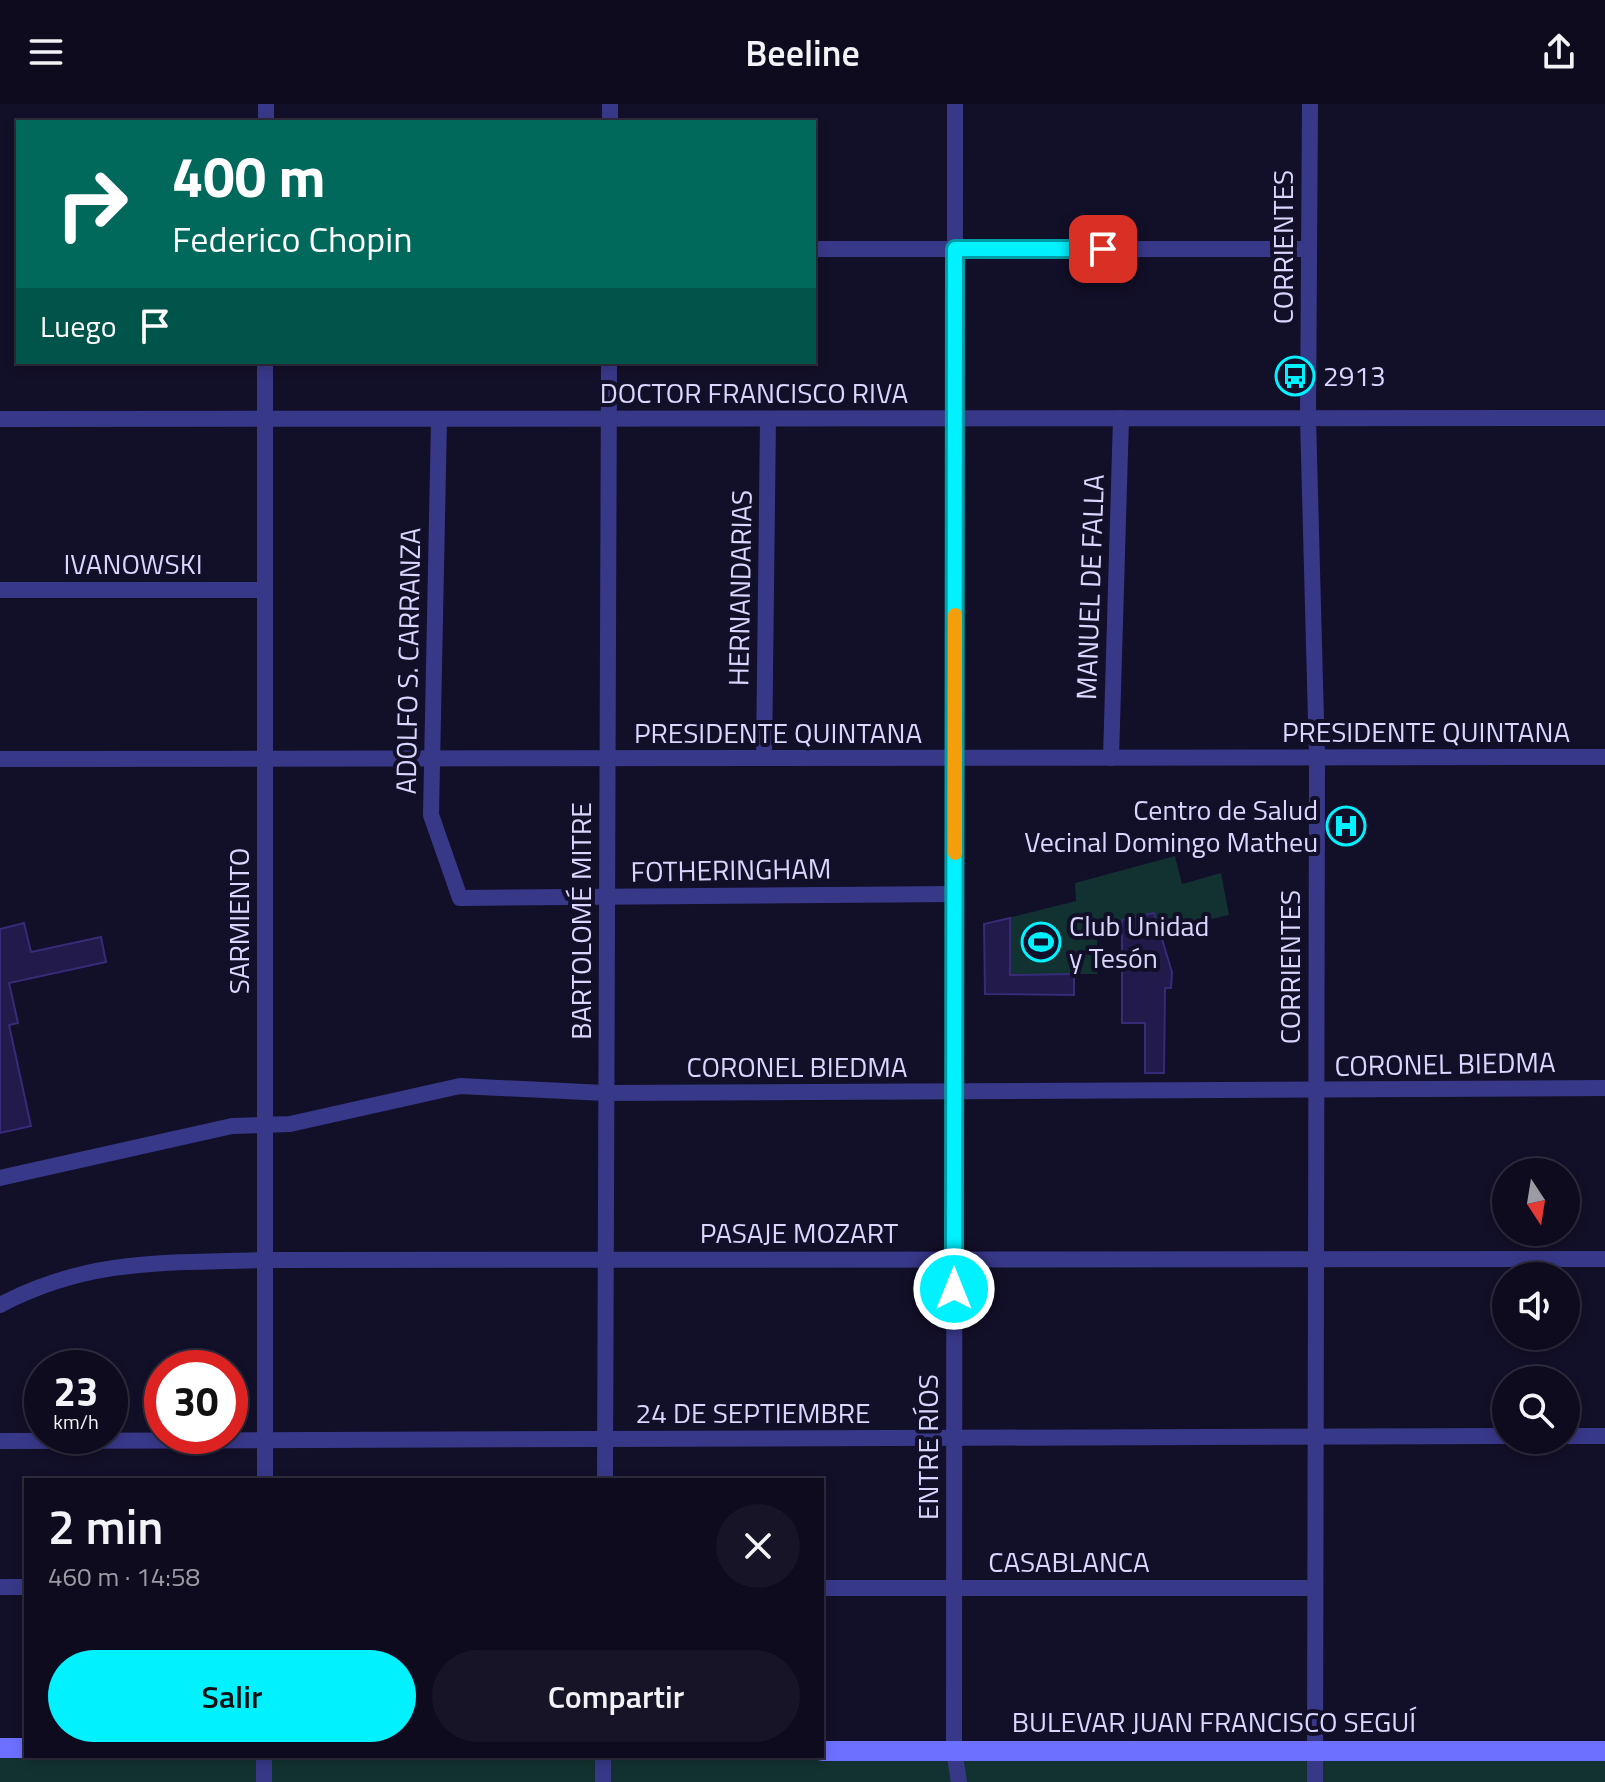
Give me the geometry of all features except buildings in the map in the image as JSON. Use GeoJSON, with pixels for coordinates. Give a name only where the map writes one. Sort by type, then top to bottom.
{"type":"FeatureCollection","features":[{"type":"Feature","properties":{"kind":"main road"},"geometry":{"type":"LineString","coordinates":[[0,1748],[24,1748]]}},
{"type":"Feature","properties":{"kind":"main road","name":"BULEVAR JUAN FRANCISCO SEGUÍ"},"geometry":{"type":"LineString","coordinates":[[824,1751],[1605,1751]]}},
{"type":"Feature","properties":{"kind":"street","name":"ENTRE RÍOS"},"geometry":{"type":"LineString","coordinates":[[955,104],[954,1750],[959,1782]]}},
{"type":"Feature","properties":{"kind":"street","name":"CORRIENTES"},"geometry":{"type":"LineString","coordinates":[[1310,104],[1308,418],[1317,758],[1315,1782]]}},
{"type":"Feature","properties":{"kind":"street"},"geometry":{"type":"LineString","coordinates":[[816,249],[1309,249]]}},
{"type":"Feature","properties":{"kind":"street","name":"SARMIENTO"},"geometry":{"type":"LineString","coordinates":[[265,364],[265,1478]]}},
{"type":"Feature","properties":{"kind":"street","name":"BARTOLOMÉ MITRE"},"geometry":{"type":"LineString","coordinates":[[605,1478],[609,364]]}},
{"type":"Feature","properties":{"kind":"street","name":"MANUEL DE FALLA"},"geometry":{"type":"LineString","coordinates":[[1111,758],[1121,418]]}},
{"type":"Feature","properties":{"kind":"street","name":"DOCTOR FRANCISCO RIVA"},"geometry":{"type":"LineString","coordinates":[[0,419],[1605,418]]}},
{"type":"Feature","properties":{"kind":"street","name":"HERNANDARIAS"},"geometry":{"type":"LineString","coordinates":[[764,758],[768,419]]}},
{"type":"Feature","properties":{"kind":"street","name":"ADOLFO S. CARRANZA"},"geometry":{"type":"LineString","coordinates":[[439,420],[431,815],[460,898]]}},
{"type":"Feature","properties":{"kind":"street","name":"IVANOWSKI"},"geometry":{"type":"LineString","coordinates":[[0,590],[265,590]]}},
{"type":"Feature","properties":{"kind":"street","name":"PRESIDENTE QUINTANA"},"geometry":{"type":"LineString","coordinates":[[0,759],[1605,757]]}},
{"type":"Feature","properties":{"kind":"street","name":"FOTHERINGHAM"},"geometry":{"type":"LineString","coordinates":[[460,898],[955,894]]}},
{"type":"Feature","properties":{"kind":"street","name":"CORONEL BIEDMA"},"geometry":{"type":"LineString","coordinates":[[0,1178],[232,1126],[290,1124],[460,1086],[605,1093],[1605,1088]]}},
{"type":"Feature","properties":{"kind":"street","name":"PASAJE MOZART"},"geometry":{"type":"LineString","coordinates":[[0,1305],[41,1283],[92,1269],[265,1260],[1605,1259]]}},
{"type":"Feature","properties":{"kind":"street","name":"24 DE SEPTIEMBRE"},"geometry":{"type":"LineString","coordinates":[[0,1441],[1492,1436]]}},
{"type":"Feature","properties":{"kind":"street"},"geometry":{"type":"LineString","coordinates":[[1580,1436],[1605,1436]]}},
{"type":"Feature","properties":{"kind":"street"},"geometry":{"type":"LineString","coordinates":[[0,1587],[24,1587]]}},
{"type":"Feature","properties":{"kind":"street","name":"CASABLANCA"},"geometry":{"type":"LineString","coordinates":[[824,1588],[1315,1588]]}},
{"type":"Feature","properties":{"kind":"street"},"geometry":{"type":"LineString","coordinates":[[264,1758],[264,1782]]}},
{"type":"Feature","properties":{"kind":"street"},"geometry":{"type":"LineString","coordinates":[[603,1758],[603,1782]]}},
{"type":"Feature","properties":{"kind":"green space"},"geometry":{"type":"Polygon","coordinates":[[[1175,856],[1182,884],[1221,873],[1229,915],[1160,931],[1154,913],[1097,926],[1097,974],[1074,974],[1074,995],[985,994],[984,924],[1076,901],[1075,883],[1175,856]]]}},
{"type":"Feature","properties":{"kind":"green space"},"geometry":{"type":"Polygon","coordinates":[[[0,1748],[24,1755],[24,1758],[824,1758],[824,1753],[1605,1751],[1605,1782],[0,1782],[0,1748]]]}},
{"type":"Feature","properties":{"kind":"slow traffic"},"geometry":{"type":"LineString","coordinates":[[955,615],[955,853]]}},
{"type":"Feature","properties":{"kind":"place","name":"2913"},"geometry":{"type":"Point","coordinates":[1295,376]}},
{"type":"Feature","properties":{"kind":"place","name":"Centro de Salud Vecinal Domingo Matheu"},"geometry":{"type":"Point","coordinates":[1346,826]}},
{"type":"Feature","properties":{"kind":"place","name":"Club Unidad y Tesón"},"geometry":{"type":"Point","coordinates":[1041,942]}},
{"type":"Feature","properties":{"kind":"route"},"geometry":{"type":"LineString","coordinates":[[954,1289],[955,249],[1103,249]]}}]}
